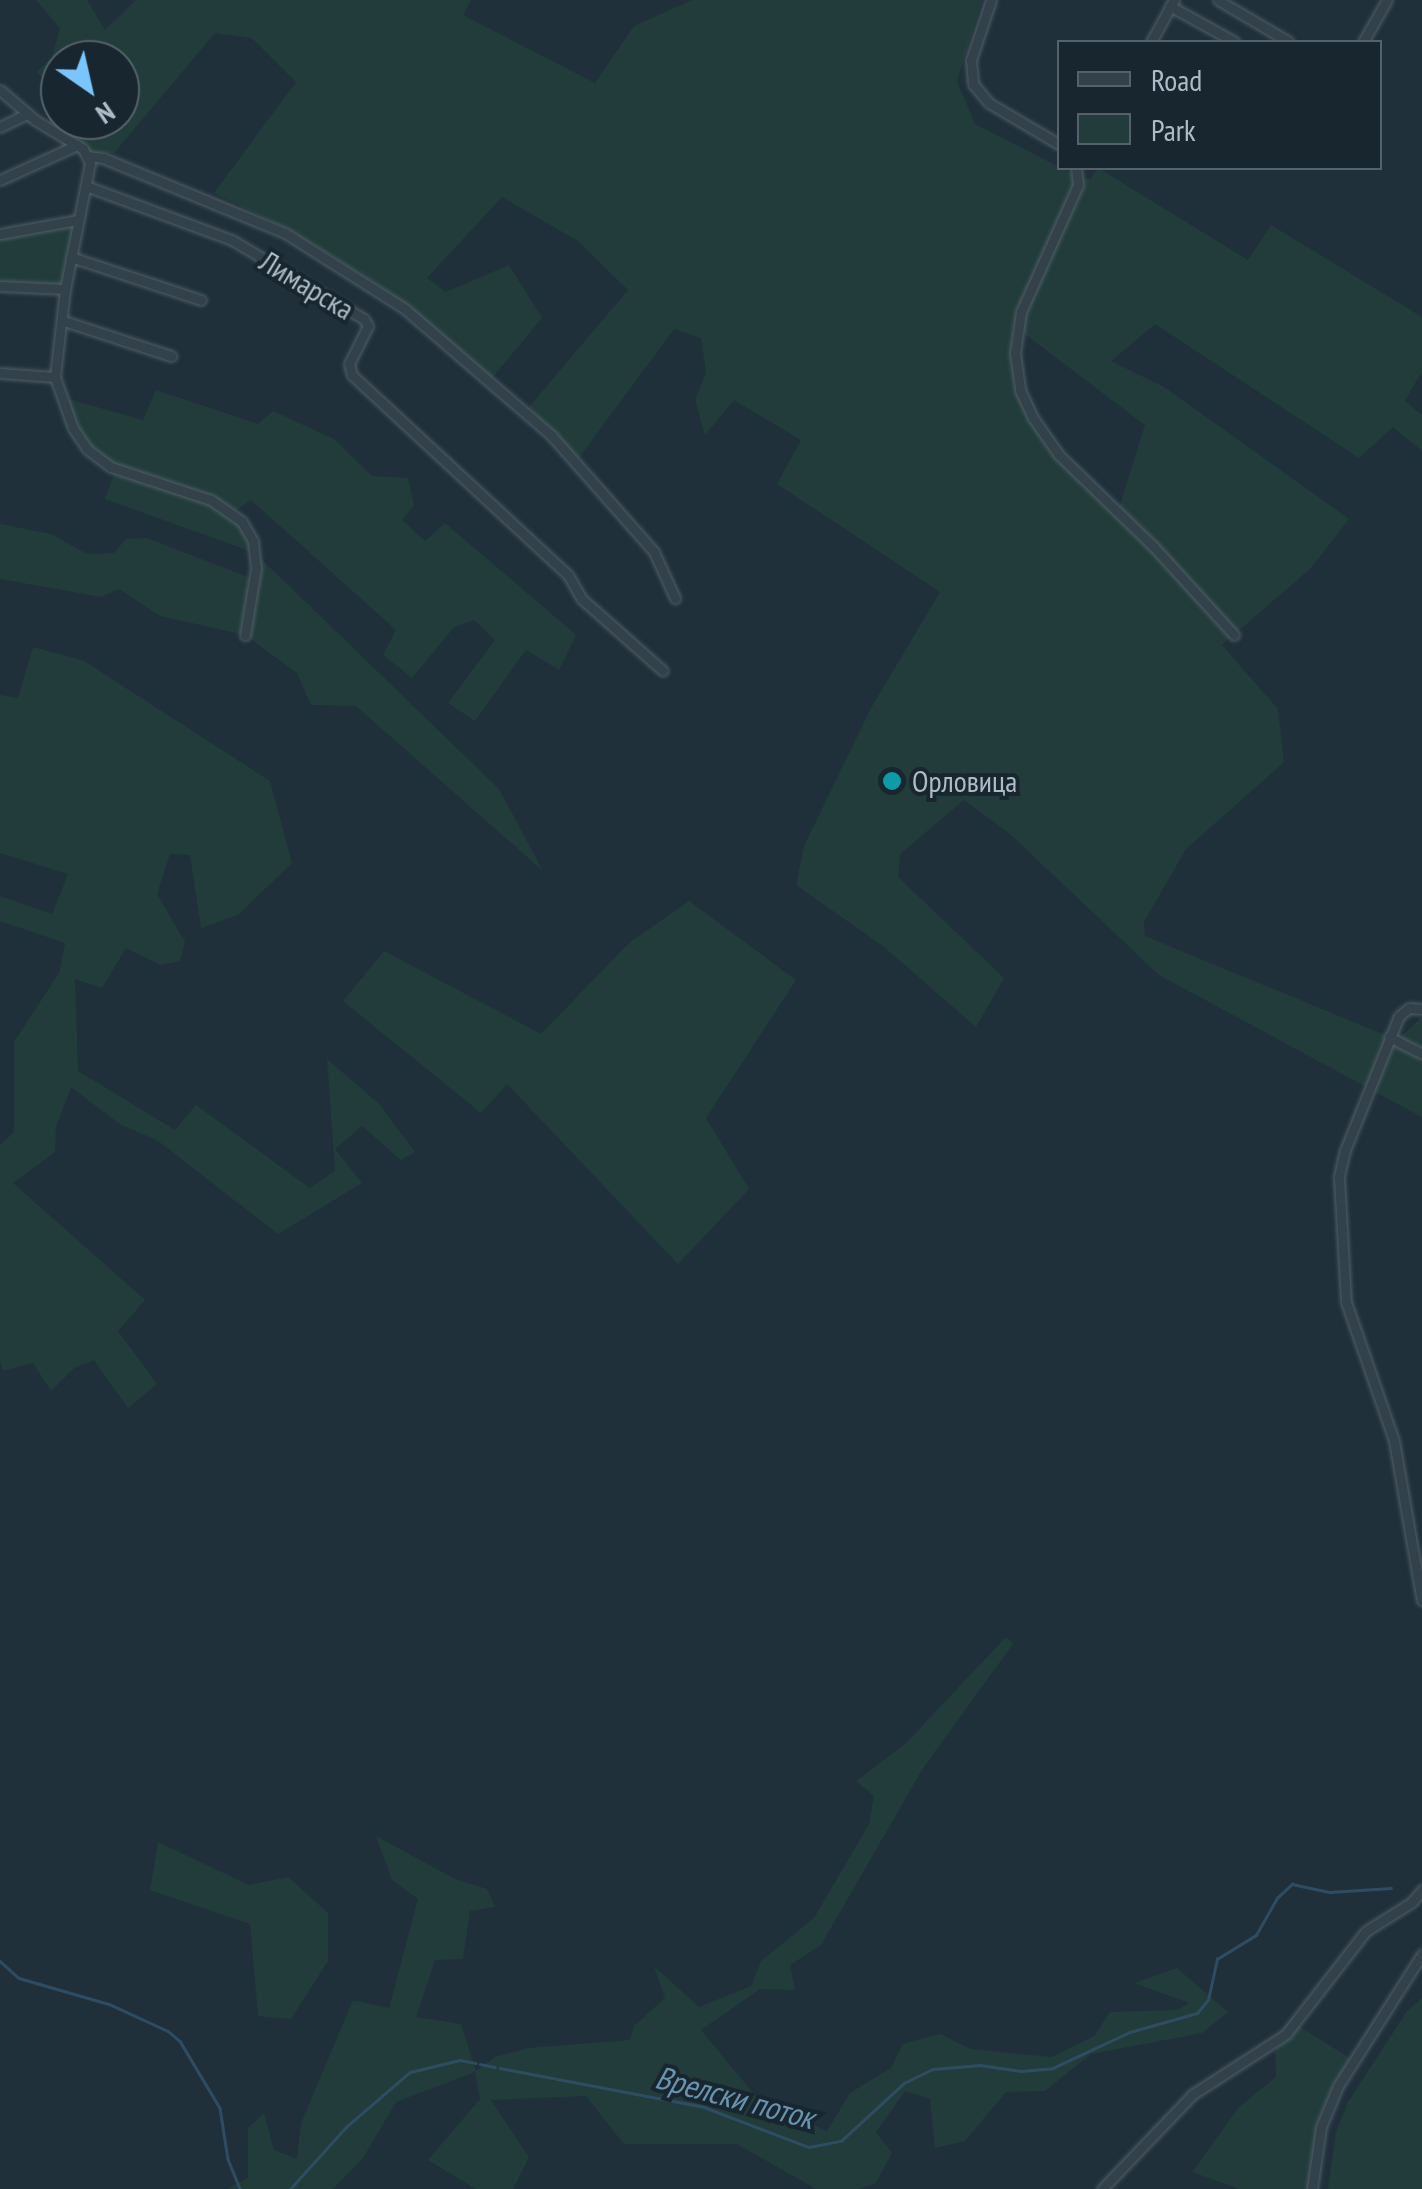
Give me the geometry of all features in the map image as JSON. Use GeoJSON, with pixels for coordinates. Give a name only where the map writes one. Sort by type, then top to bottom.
{"type":"FeatureCollection","features":[{"type":"Feature","properties":{"kind":"street"},"geometry":{"type":"LineString","coordinates":[[991,0],[971,60],[973,84],[983,97],[1057,144]]}},
{"type":"Feature","properties":{"kind":"street"},"geometry":{"type":"LineString","coordinates":[[1218,0],[1286,40]]}},
{"type":"Feature","properties":{"kind":"street"},"geometry":{"type":"LineString","coordinates":[[1364,40],[1387,0]]}},
{"type":"Feature","properties":{"kind":"street"},"geometry":{"type":"LineString","coordinates":[[1152,40],[1172,3],[1231,40]]}},
{"type":"Feature","properties":{"kind":"street"},"geometry":{"type":"LineString","coordinates":[[0,90],[88,156],[103,158],[285,233],[405,310],[551,435],[654,552],[675,598]]}},
{"type":"Feature","properties":{"kind":"street"},"geometry":{"type":"LineString","coordinates":[[0,127],[27,114]]}},
{"type":"Feature","properties":{"kind":"street"},"geometry":{"type":"LineString","coordinates":[[0,180],[77,145]]}},
{"type":"Feature","properties":{"kind":"street"},"geometry":{"type":"LineString","coordinates":[[88,156],[54,377],[72,428],[98,459],[146,480],[211,500],[249,532],[256,568],[246,635]]}},
{"type":"Feature","properties":{"kind":"street"},"geometry":{"type":"LineString","coordinates":[[1078,172],[1020,312],[1015,353],[1020,390],[1033,418],[1059,455],[1154,547],[1234,635]]}},
{"type":"Feature","properties":{"kind":"street","name":"Лимарска"},"geometry":{"type":"LineString","coordinates":[[86,186],[232,240],[364,319],[368,326],[349,364],[352,376],[568,575],[582,599],[663,671]]}},
{"type":"Feature","properties":{"kind":"street"},"geometry":{"type":"LineString","coordinates":[[0,234],[76,220]]}},
{"type":"Feature","properties":{"kind":"street"},"geometry":{"type":"LineString","coordinates":[[71,257],[201,300]]}},
{"type":"Feature","properties":{"kind":"street"},"geometry":{"type":"LineString","coordinates":[[0,286],[65,289]]}},
{"type":"Feature","properties":{"kind":"street"},"geometry":{"type":"LineString","coordinates":[[64,321],[171,356]]}},
{"type":"Feature","properties":{"kind":"street"},"geometry":{"type":"LineString","coordinates":[[0,373],[54,377]]}},
{"type":"Feature","properties":{"kind":"street"},"geometry":{"type":"LineString","coordinates":[[1422,1009],[1405,1010],[1389,1037],[1340,1164],[1342,1282],[1357,1343],[1394,1441],[1422,1601]]}},
{"type":"Feature","properties":{"kind":"street"},"geometry":{"type":"LineString","coordinates":[[1389,1037],[1422,1054]]}},
{"type":"Feature","properties":{"kind":"street"},"geometry":{"type":"LineString","coordinates":[[1102,2189],[1214,2076],[1286,2034],[1366,1931],[1412,1902],[1422,1890]]}},
{"type":"Feature","properties":{"kind":"street"},"geometry":{"type":"LineString","coordinates":[[1312,2189],[1321,2127],[1338,2086],[1422,1954]]}},
{"type":"Feature","properties":{"kind":"green space"},"geometry":{"type":"Polygon","coordinates":[[[36,0],[87,0],[105,30],[136,0],[471,0],[463,15],[595,83],[634,26],[692,0],[982,0],[957,81],[975,124],[1057,166],[1057,170],[1090,179],[1101,170],[1248,260],[1271,225],[1422,317],[1422,371],[1405,401],[1422,415],[1422,451],[1393,427],[1359,458],[1155,324],[1111,361],[1164,387],[1349,519],[1311,568],[1222,645],[1278,709],[1284,762],[1186,849],[1144,922],[1145,936],[1397,1040],[1422,1017],[1422,1117],[1159,975],[1010,834],[964,800],[900,854],[898,877],[1004,978],[976,1027],[884,947],[796,885],[804,846],[871,708],[940,592],[777,484],[801,440],[734,400],[705,435],[695,400],[706,372],[701,338],[674,329],[578,459],[529,407],[628,290],[578,241],[502,197],[427,278],[446,292],[509,265],[542,318],[492,378],[394,295],[287,228],[214,193],[296,82],[252,38],[215,33],[140,122],[140,40],[57,40],[60,28],[36,0]],[[1018,329],[1016,375],[1042,433],[1118,511],[1145,425],[1018,329]]]}},
{"type":"Feature","properties":{"kind":"green space"},"geometry":{"type":"Polygon","coordinates":[[[74,140],[125,140],[114,153],[93,153],[74,140]]]}},
{"type":"Feature","properties":{"kind":"green space"},"geometry":{"type":"Polygon","coordinates":[[[77,220],[65,289],[0,286],[0,234],[77,220]]]}},
{"type":"Feature","properties":{"kind":"green space"},"geometry":{"type":"Polygon","coordinates":[[[156,390],[258,424],[273,411],[334,439],[372,476],[408,478],[414,505],[402,520],[425,541],[445,523],[576,635],[559,670],[526,650],[475,721],[448,703],[495,640],[474,620],[454,627],[412,678],[383,655],[396,630],[251,500],[232,513],[249,531],[255,553],[105,499],[115,471],[87,449],[61,397],[143,420],[156,390]]]}},
{"type":"Feature","properties":{"kind":"green space"},"geometry":{"type":"Polygon","coordinates":[[[0,524],[51,534],[87,554],[114,553],[126,539],[147,538],[253,579],[255,553],[499,789],[543,871],[356,706],[311,705],[297,673],[245,635],[160,616],[119,589],[101,597],[0,579],[0,524]]]}},
{"type":"Feature","properties":{"kind":"green space"},"geometry":{"type":"Polygon","coordinates":[[[33,647],[84,661],[270,781],[292,863],[238,915],[201,928],[190,855],[170,854],[157,894],[185,942],[180,961],[161,965],[126,948],[102,988],[75,979],[78,1071],[175,1130],[196,1105],[310,1188],[335,1171],[327,1059],[379,1104],[415,1152],[401,1160],[362,1126],[335,1149],[362,1183],[278,1234],[157,1140],[121,1125],[71,1087],[56,1127],[55,1152],[13,1183],[145,1300],[118,1331],[157,1384],[128,1408],[94,1360],[74,1368],[51,1391],[33,1363],[3,1371],[0,1361],[0,1145],[14,1132],[14,1042],[59,973],[65,943],[0,921],[0,896],[52,914],[68,874],[0,853],[0,695],[18,698],[33,647]]]}},
{"type":"Feature","properties":{"kind":"green space"},"geometry":{"type":"Polygon","coordinates":[[[689,901],[796,980],[706,1118],[749,1189],[678,1264],[507,1084],[481,1113],[343,1001],[384,951],[541,1034],[629,943],[689,901]]]}},
{"type":"Feature","properties":{"kind":"green space"},"geometry":{"type":"Polygon","coordinates":[[[1006,1637],[1013,1644],[923,1768],[821,1945],[790,1965],[795,1990],[760,1989],[701,2030],[758,2099],[827,2131],[850,2093],[891,2068],[903,2044],[940,2034],[971,2049],[1052,2057],[1094,2036],[1110,2012],[1177,2010],[1189,2003],[1134,1983],[1177,1968],[1228,2012],[1202,2033],[1091,2054],[1045,2091],[1006,2092],[965,2141],[935,2148],[930,2099],[905,2091],[876,2132],[892,2153],[876,2183],[859,2189],[816,2189],[737,2144],[624,2144],[586,2096],[491,2100],[529,2157],[513,2189],[476,2189],[428,2160],[480,2099],[475,2072],[396,2102],[363,2158],[333,2189],[227,2189],[248,2178],[248,2128],[264,2113],[274,2150],[297,2159],[301,2123],[353,2000],[389,2008],[418,1899],[392,1880],[376,1836],[455,1879],[487,1889],[495,1907],[470,1911],[463,1959],[435,1960],[416,2017],[461,2024],[476,2071],[495,2057],[528,2048],[630,2040],[634,2026],[665,1998],[654,1966],[699,2007],[751,1986],[761,1961],[814,1918],[869,1824],[874,1796],[856,1781],[905,1744],[1006,1637]]]}},
{"type":"Feature","properties":{"kind":"green space"},"geometry":{"type":"Polygon","coordinates":[[[158,1842],[249,1885],[288,1877],[328,1913],[328,1961],[291,2019],[258,2016],[250,1924],[150,1890],[158,1842]]]}},
{"type":"Feature","properties":{"kind":"green space"},"geometry":{"type":"Polygon","coordinates":[[[1422,1998],[1422,2189],[1328,2189],[1336,2132],[1348,2102],[1407,2011],[1422,1998]]]}},
{"type":"Feature","properties":{"kind":"green space"},"geometry":{"type":"Polygon","coordinates":[[[1294,2023],[1353,2060],[1321,2127],[1312,2189],[1239,2189],[1192,2172],[1239,2107],[1276,2077],[1275,2043],[1294,2023]]]}},
{"type":"Feature","properties":{"kind":"waterway","name":"Врелски поток"},"geometry":{"type":"LineString","coordinates":[[500,2068],[704,2107],[809,2147],[841,2141],[904,2083],[933,2069],[980,2065],[1021,2071],[1053,2068],[1130,2032],[1197,2013],[1208,2000],[1217,1959],[1256,1935],[1277,1898],[1292,1884],[1330,1892],[1391,1888]]}},
{"type":"Feature","properties":{"kind":"waterway"},"geometry":{"type":"LineString","coordinates":[[0,1961],[19,1978],[109,2004],[168,2031],[180,2041],[220,2108],[228,2159],[240,2189]]}},
{"type":"Feature","properties":{"kind":"waterway","name":"Врелски поток"},"geometry":{"type":"LineString","coordinates":[[290,2189],[346,2127],[410,2072],[460,2060],[476,2063]]}},
{"type":"Feature","properties":{"kind":"waterway","name":"Врелски поток"},"geometry":{"type":"LineString","coordinates":[[480,2064],[495,2067]]}},
{"type":"Feature","properties":{"kind":"place","name":"Орловица"},"geometry":{"type":"Point","coordinates":[892,781]}}]}
